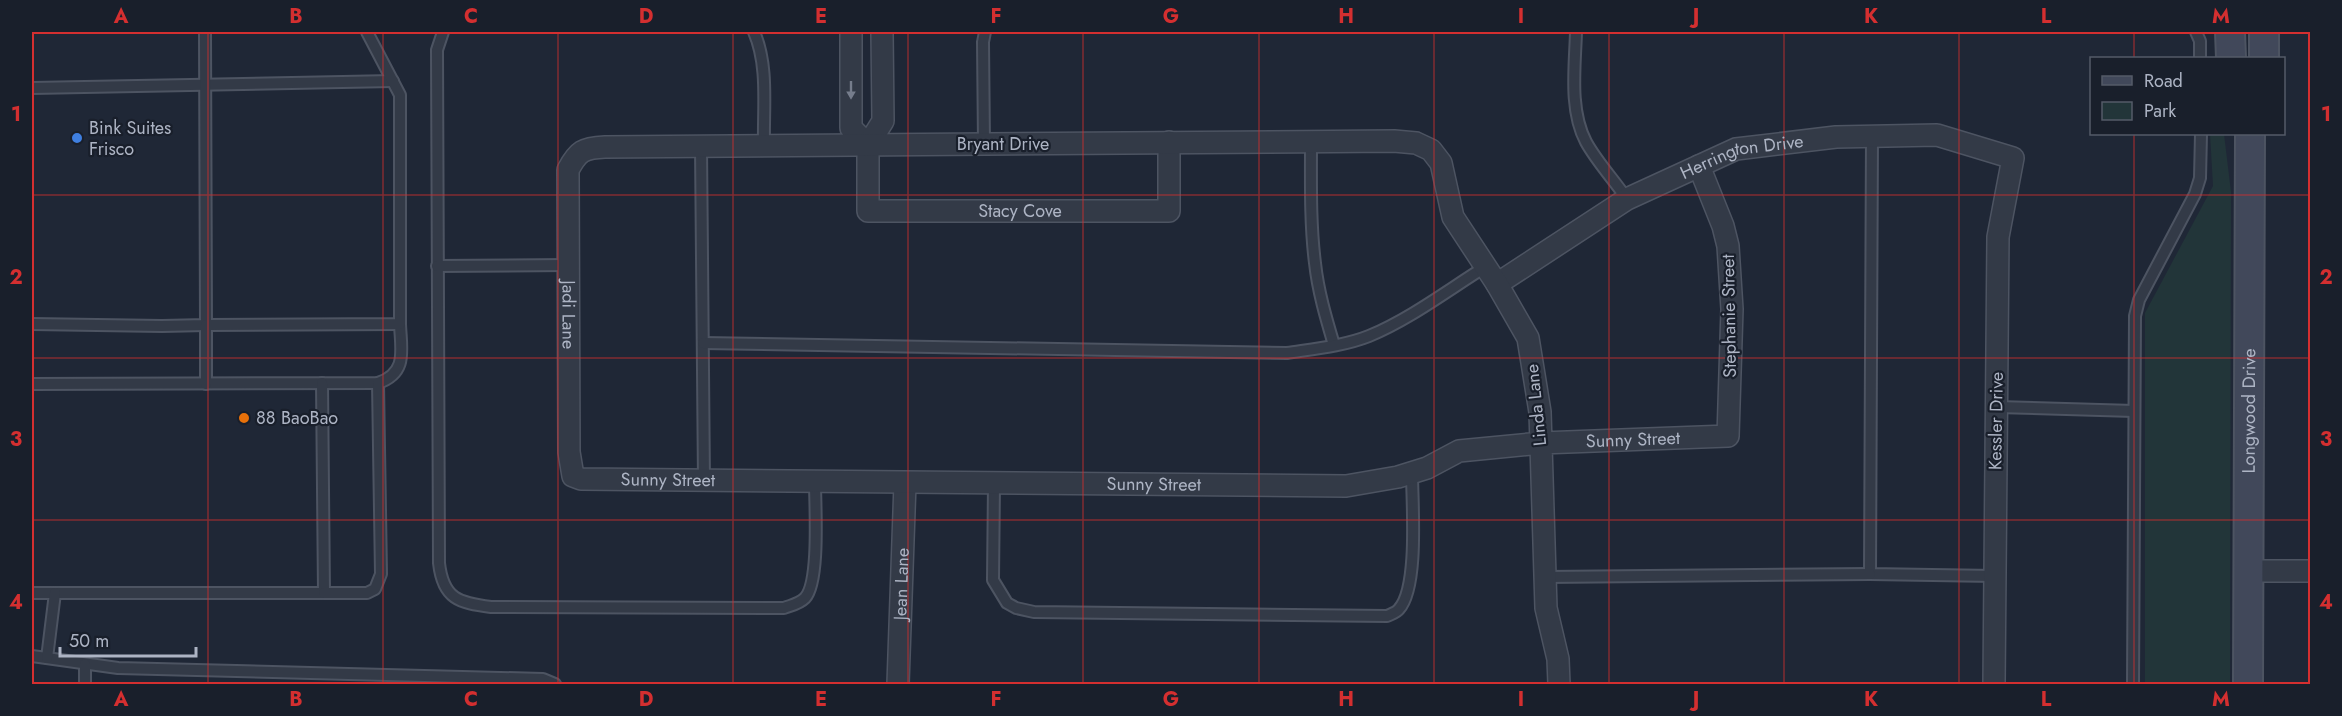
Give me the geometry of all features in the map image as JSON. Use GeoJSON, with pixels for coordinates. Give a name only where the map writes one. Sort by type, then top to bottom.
{"type":"FeatureCollection","features":[{"type":"Feature","properties":{"kind":"street"},"geometry":{"type":"LineString","coordinates":[[851,32],[851,128],[868,145],[883,121],[882,32]]}},
{"type":"Feature","properties":{"kind":"street"},"geometry":{"type":"LineString","coordinates":[[2230,32],[2231,57]]}},
{"type":"Feature","properties":{"kind":"street"},"geometry":{"type":"LineString","coordinates":[[2264,32],[2264,57]]}},
{"type":"Feature","properties":{"kind":"street","name":"Herrington Drive"},"geometry":{"type":"LineString","coordinates":[[1497,284],[1627,199],[1736,149],[1836,137],[1937,135],[2013,158]]}},
{"type":"Feature","properties":{"kind":"street","name":"Longwood Drive"},"geometry":{"type":"LineString","coordinates":[[2248,684],[2249,135]]}},
{"type":"Feature","properties":{"kind":"street","name":"Bryant Drive"},"geometry":{"type":"LineString","coordinates":[[575,156],[587,147],[1311,141],[1394,141],[1416,143],[1431,150]]}},
{"type":"Feature","properties":{"kind":"street","name":"Stacy Cove"},"geometry":{"type":"LineString","coordinates":[[868,145],[868,211],[1169,211],[1169,142]]}},
{"type":"Feature","properties":{"kind":"street","name":"Linda Lane"},"geometry":{"type":"LineString","coordinates":[[1431,150],[1441,163],[1453,217],[1497,284],[1528,338],[1540,412],[1546,608],[1558,659],[1559,684]]}},
{"type":"Feature","properties":{"kind":"street","name":"Jadi Lane"},"geometry":{"type":"LineString","coordinates":[[573,476],[568,452],[568,170],[575,156]]}},
{"type":"Feature","properties":{"kind":"street","name":"Kessler Drive"},"geometry":{"type":"LineString","coordinates":[[1994,684],[1998,237],[2013,158]]}},
{"type":"Feature","properties":{"kind":"street","name":"Stephanie Street"},"geometry":{"type":"LineString","coordinates":[[1698,166],[1723,226],[1728,246],[1731,309],[1728,436]]}},
{"type":"Feature","properties":{"kind":"street","name":"Sunny Street"},"geometry":{"type":"LineString","coordinates":[[573,476],[590,481],[1346,486],[1427,468],[1459,451],[1541,443],[1728,436]]}},
{"type":"Feature","properties":{"kind":"street","name":"Jean Lane"},"geometry":{"type":"LineString","coordinates":[[898,684],[905,483]]}},
{"type":"Feature","properties":{"kind":"street"},"geometry":{"type":"LineString","coordinates":[[2248,571],[2310,571]]}},
{"type":"Feature","properties":{"kind":"lane"},"geometry":{"type":"LineString","coordinates":[[205,32],[206,384]]}},
{"type":"Feature","properties":{"kind":"lane"},"geometry":{"type":"LineString","coordinates":[[32,384],[322,383],[378,382],[390,378],[401,363],[400,95],[367,32]]}},
{"type":"Feature","properties":{"kind":"lane"},"geometry":{"type":"LineString","coordinates":[[443,32],[437,50],[439,563],[441,577],[457,601],[491,607],[784,608],[798,603],[807,596],[812,585],[815,569],[815,482]]}},
{"type":"Feature","properties":{"kind":"lane"},"geometry":{"type":"LineString","coordinates":[[754,32],[760,47],[762,66],[764,145]]}},
{"type":"Feature","properties":{"kind":"lane"},"geometry":{"type":"LineString","coordinates":[[984,144],[983,42],[985,32]]}},
{"type":"Feature","properties":{"kind":"lane"},"geometry":{"type":"LineString","coordinates":[[1576,32],[1576,112],[1586,142],[1627,199]]}},
{"type":"Feature","properties":{"kind":"lane"},"geometry":{"type":"LineString","coordinates":[[2196,32],[2200,41],[2200,57]]}},
{"type":"Feature","properties":{"kind":"lane"},"geometry":{"type":"LineString","coordinates":[[32,88],[393,81]]}},
{"type":"Feature","properties":{"kind":"lane"},"geometry":{"type":"LineString","coordinates":[[2133,684],[2135,316],[2139,300],[2195,194],[2200,178],[2202,135]]}},
{"type":"Feature","properties":{"kind":"lane"},"geometry":{"type":"LineString","coordinates":[[1870,574],[1872,136]]}},
{"type":"Feature","properties":{"kind":"lane"},"geometry":{"type":"LineString","coordinates":[[1311,141],[1311,217],[1315,264],[1334,345]]}},
{"type":"Feature","properties":{"kind":"lane"},"geometry":{"type":"LineString","coordinates":[[701,146],[704,482]]}},
{"type":"Feature","properties":{"kind":"lane"},"geometry":{"type":"LineString","coordinates":[[437,266],[568,266]]}},
{"type":"Feature","properties":{"kind":"lane"},"geometry":{"type":"LineString","coordinates":[[703,343],[1287,353],[1368,337],[1485,267]]}},
{"type":"Feature","properties":{"kind":"lane"},"geometry":{"type":"LineString","coordinates":[[32,324],[162,326],[400,324]]}},
{"type":"Feature","properties":{"kind":"lane"},"geometry":{"type":"LineString","coordinates":[[32,594],[367,593],[375,589],[381,574],[378,382]]}},
{"type":"Feature","properties":{"kind":"lane"},"geometry":{"type":"LineString","coordinates":[[322,383],[324,593]]}},
{"type":"Feature","properties":{"kind":"lane"},"geometry":{"type":"LineString","coordinates":[[1997,407],[2134,411]]}},
{"type":"Feature","properties":{"kind":"lane"},"geometry":{"type":"LineString","coordinates":[[994,484],[993,580],[1007,603],[1016,608],[1034,612],[1387,616],[1398,611],[1402,604],[1411,573],[1412,472]]}},
{"type":"Feature","properties":{"kind":"lane"},"geometry":{"type":"LineString","coordinates":[[1545,577],[1870,574],[1995,576]]}},
{"type":"Feature","properties":{"kind":"lane"},"geometry":{"type":"LineString","coordinates":[[47,658],[55,593]]}},
{"type":"Feature","properties":{"kind":"lane"},"geometry":{"type":"LineString","coordinates":[[32,656],[118,668],[289,679],[543,679],[555,684]]}},
{"type":"Feature","properties":{"kind":"lane"},"geometry":{"type":"LineString","coordinates":[[85,664],[85,684]]}},
{"type":"Feature","properties":{"kind":"green space"},"geometry":{"type":"Polygon","coordinates":[[[2210,135],[2224,135],[2231,192],[2230,684],[2145,684],[2145,313],[2213,186],[2210,135]]]}},
{"type":"Feature","properties":{"kind":"place","name":"Bink Suites Frisco"},"geometry":{"type":"Point","coordinates":[77,138]}},
{"type":"Feature","properties":{"kind":"place","name":"88 BaoBao"},"geometry":{"type":"Point","coordinates":[244,418]}}]}
